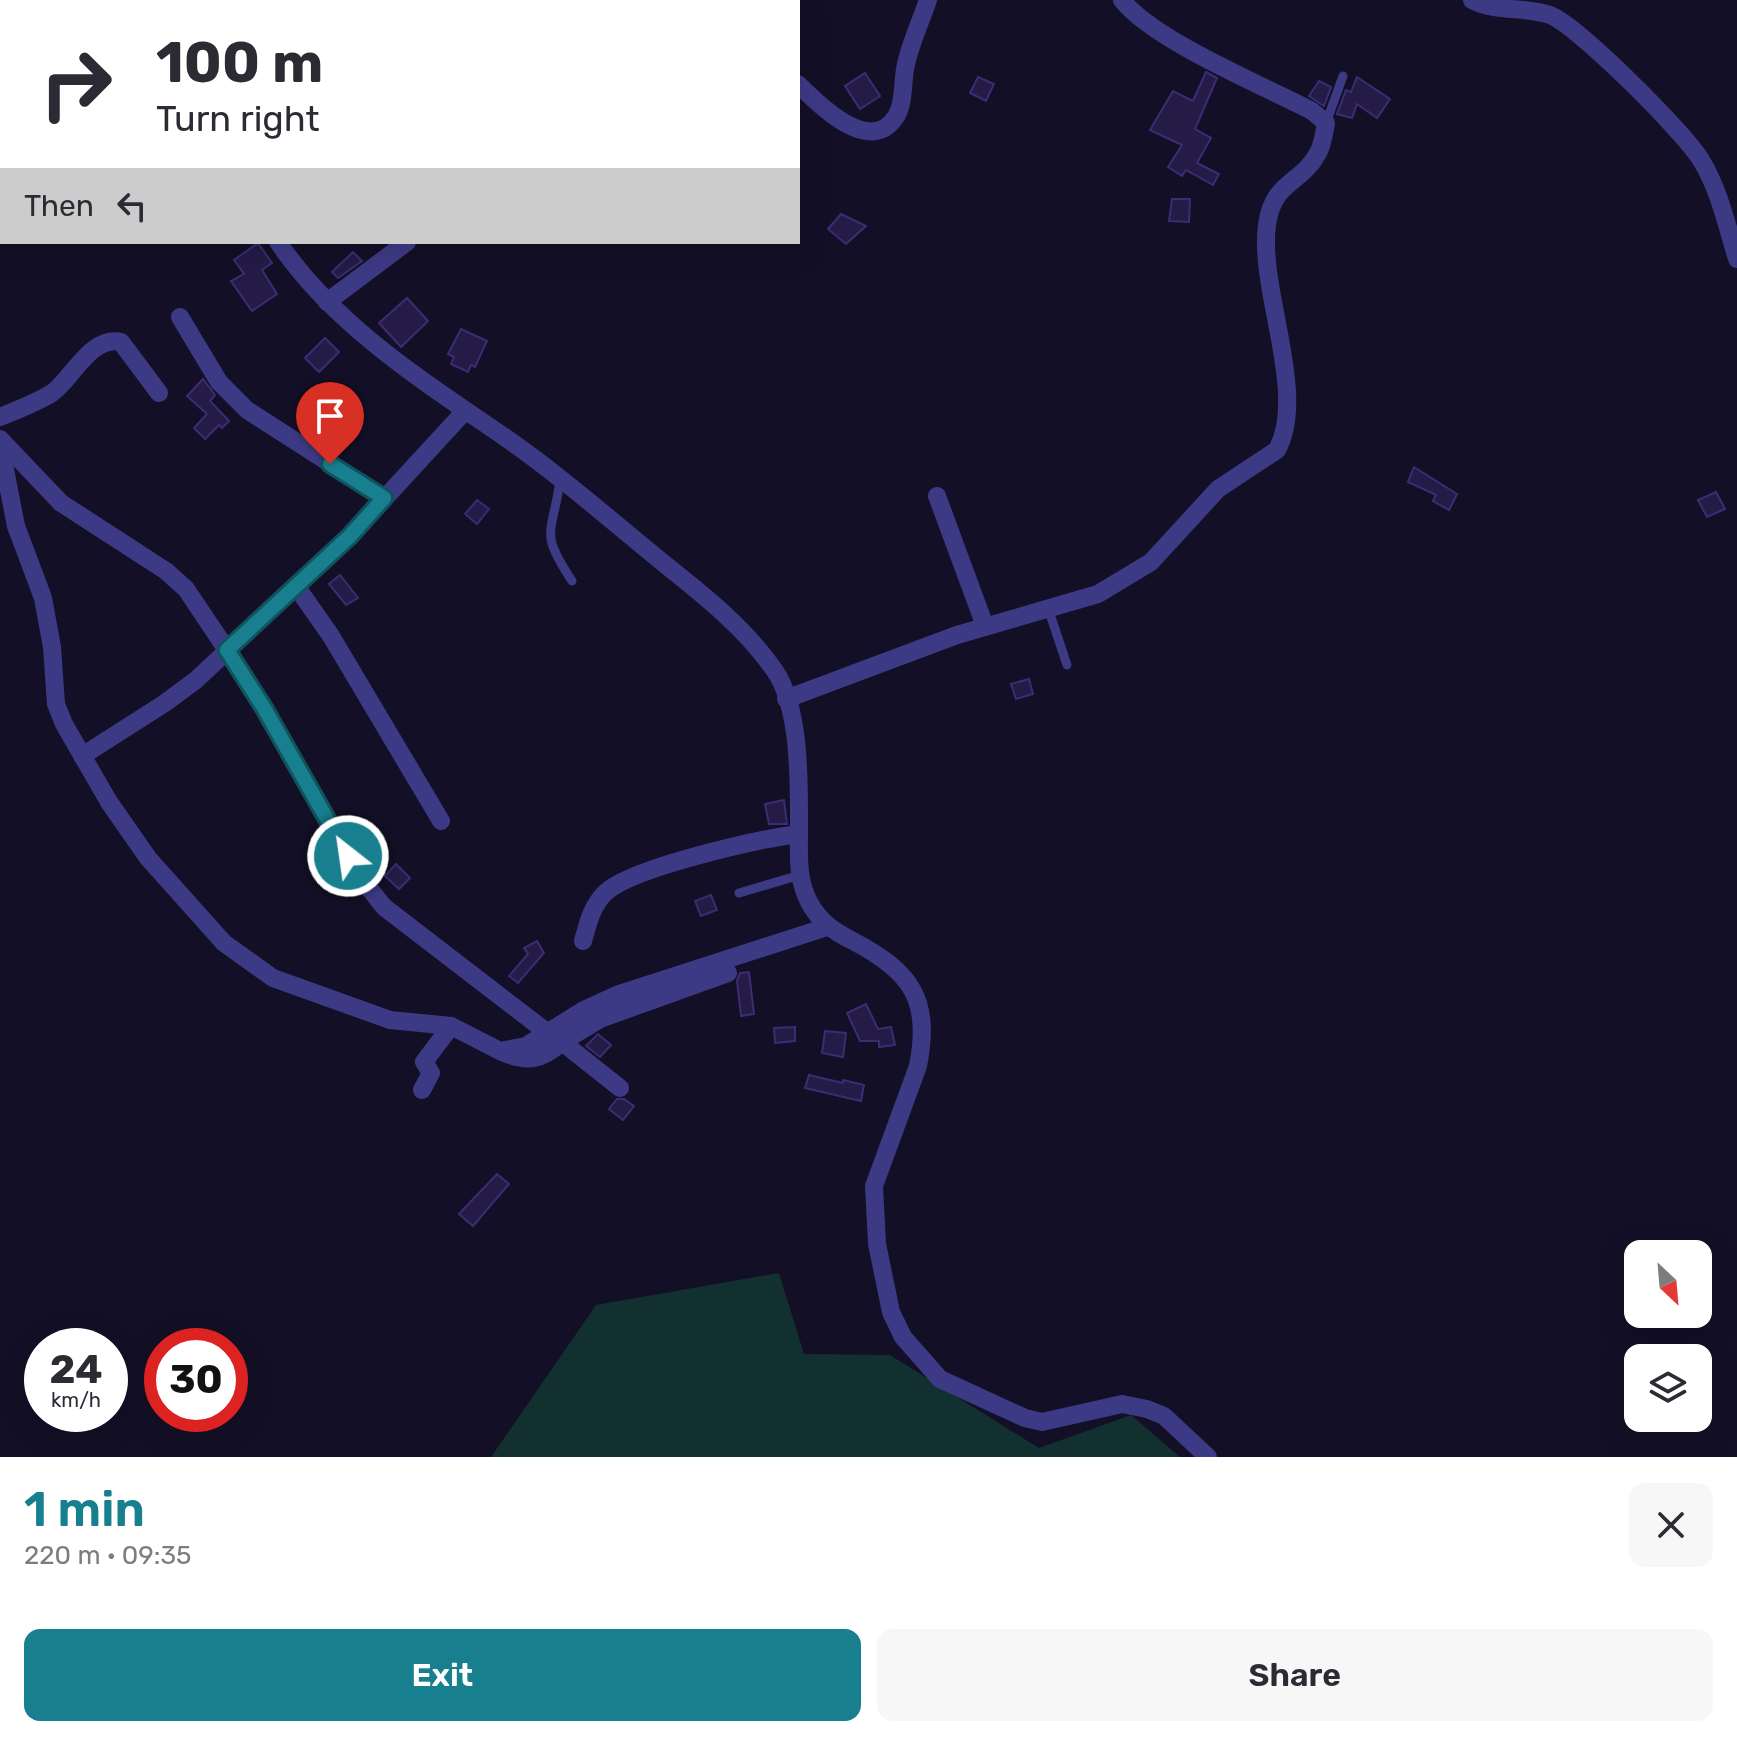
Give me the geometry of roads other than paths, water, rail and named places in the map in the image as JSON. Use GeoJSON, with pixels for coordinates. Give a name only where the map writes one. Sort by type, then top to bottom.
{"type":"FeatureCollection","features":[{"type":"Feature","properties":{"kind":"street"},"geometry":{"type":"LineString","coordinates":[[800,86],[831,116],[848,125],[866,131],[884,128],[896,118],[906,63],[928,0]]}},
{"type":"Feature","properties":{"kind":"street"},"geometry":{"type":"LineString","coordinates":[[786,699],[985,626],[1098,594],[1130,578],[1168,546],[1197,509],[1218,489],[1277,450],[1282,441],[1285,390],[1266,227],[1277,192],[1310,165],[1320,151],[1326,123],[1312,111],[1177,42],[1128,8],[1122,0]]}},
{"type":"Feature","properties":{"kind":"street"},"geometry":{"type":"LineString","coordinates":[[1472,0],[1493,9],[1550,15],[1569,27],[1643,94],[1699,157],[1710,176],[1737,259]]}},
{"type":"Feature","properties":{"kind":"street"},"geometry":{"type":"LineString","coordinates":[[279,244],[295,267],[327,302],[397,363],[560,481],[731,618],[775,671],[786,699],[797,755],[800,875],[806,895],[827,927],[898,971],[918,995],[922,1008],[923,1035],[918,1066],[874,1186],[873,1202],[886,1297],[903,1337],[940,1379],[1025,1418],[1042,1422],[1064,1420],[1094,1409],[1131,1405],[1164,1416],[1208,1457]]}},
{"type":"Feature","properties":{"kind":"street"},"geometry":{"type":"LineString","coordinates":[[327,302],[404,244]]}},
{"type":"Feature","properties":{"kind":"street"},"geometry":{"type":"LineString","coordinates":[[180,317],[219,382],[247,410],[384,498]]}},
{"type":"Feature","properties":{"kind":"street"},"geometry":{"type":"LineString","coordinates":[[0,417],[54,392],[69,378],[77,363],[93,350],[115,341],[121,342],[159,393]]}},
{"type":"Feature","properties":{"kind":"street"},"geometry":{"type":"LineString","coordinates":[[82,756],[165,703],[227,650],[350,536],[465,411]]}},
{"type":"Feature","properties":{"kind":"street"},"geometry":{"type":"LineString","coordinates":[[1,440],[61,503],[166,571],[186,589],[249,683],[374,896],[396,917],[448,953],[620,1088]]}},
{"type":"Feature","properties":{"kind":"street"},"geometry":{"type":"LineString","coordinates":[[1,440],[16,526],[43,598],[56,704],[82,756],[134,842],[205,924],[249,963],[273,978],[390,1020],[451,1026],[500,1051],[555,1038],[728,973]]}},
{"type":"Feature","properties":{"kind":"street"},"geometry":{"type":"LineString","coordinates":[[937,496],[985,626]]}},
{"type":"Feature","properties":{"kind":"street"},"geometry":{"type":"LineString","coordinates":[[296,586],[331,636],[441,821]]}},
{"type":"Feature","properties":{"kind":"street"},"geometry":{"type":"LineString","coordinates":[[583,941],[597,903],[605,893],[628,878],[745,843],[799,834]]}},
{"type":"Feature","properties":{"kind":"street"},"geometry":{"type":"LineString","coordinates":[[555,1038],[619,994],[827,927]]}},
{"type":"Feature","properties":{"kind":"street"},"geometry":{"type":"LineString","coordinates":[[422,1090],[431,1073],[424,1062],[451,1026]]}},
{"type":"Feature","properties":{"kind":"lane"},"geometry":{"type":"LineString","coordinates":[[1326,123],[1343,76]]}},
{"type":"Feature","properties":{"kind":"lane"},"geometry":{"type":"LineString","coordinates":[[560,481],[549,534],[550,546],[572,581]]}},
{"type":"Feature","properties":{"kind":"lane"},"geometry":{"type":"LineString","coordinates":[[1048,608],[1067,665]]}},
{"type":"Feature","properties":{"kind":"lane"},"geometry":{"type":"LineString","coordinates":[[739,893],[800,875]]}}]}
